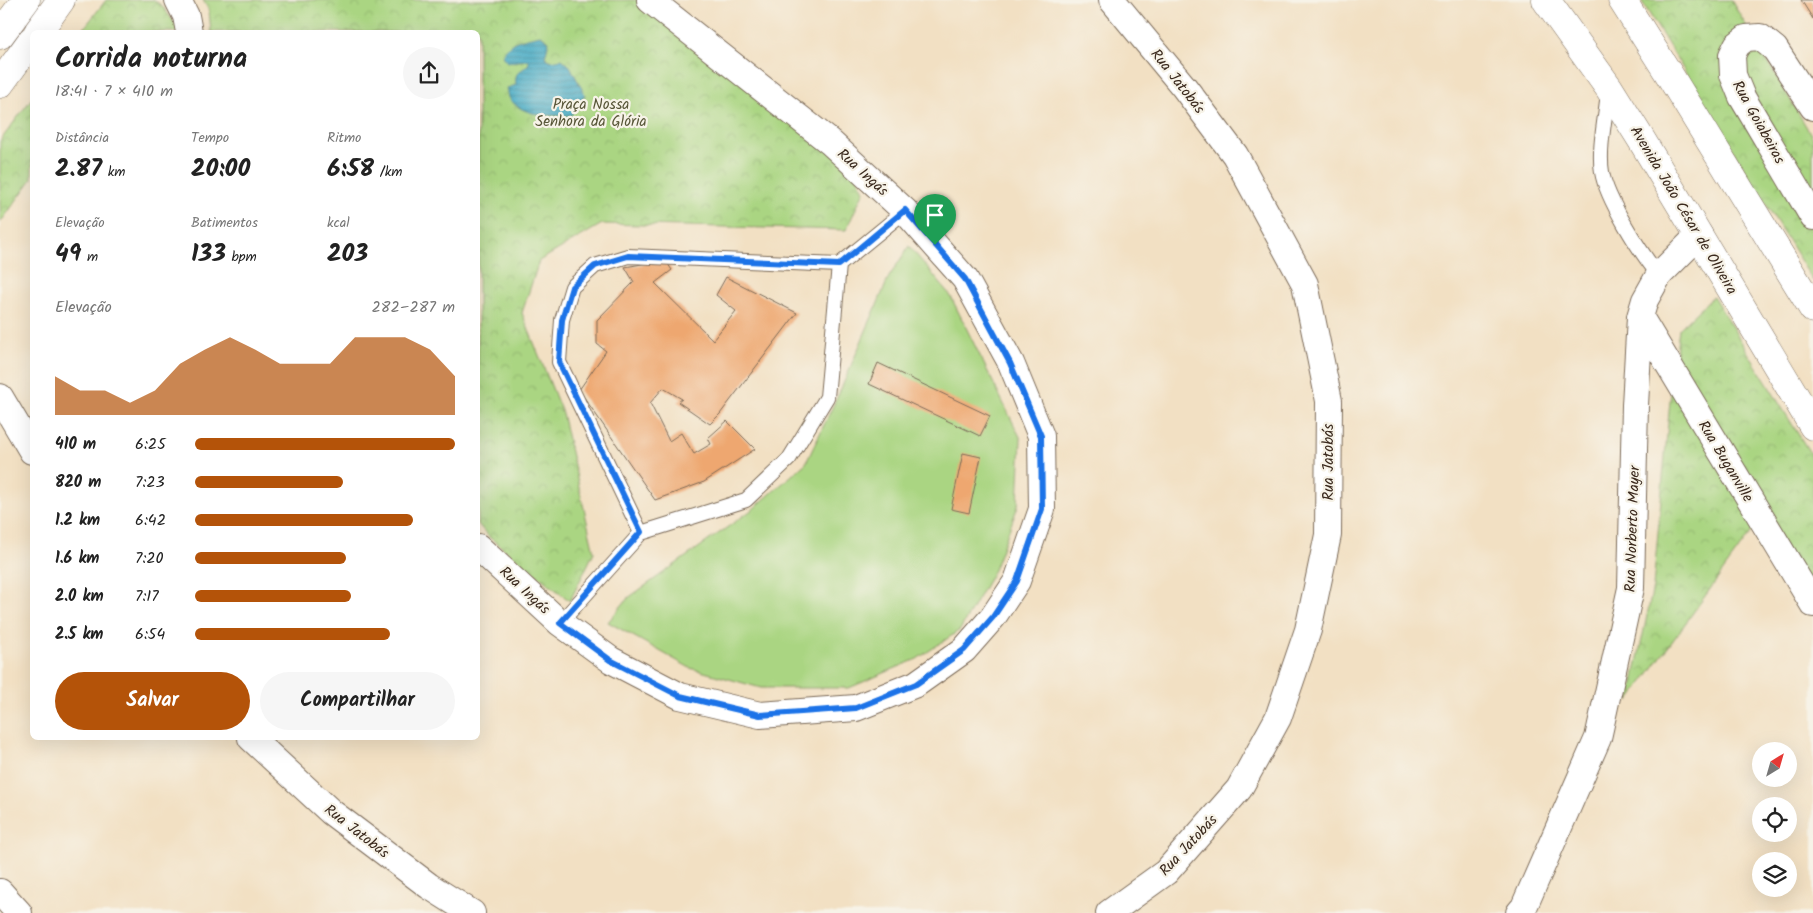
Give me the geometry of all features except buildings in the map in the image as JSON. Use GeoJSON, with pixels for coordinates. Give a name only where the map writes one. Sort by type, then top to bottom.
{"type":"FeatureCollection","features":[{"type":"Feature","properties":{"kind":"main road"},"geometry":{"type":"LineString","coordinates":[[0,35],[26,0]]}},
{"type":"Feature","properties":{"kind":"main road"},"geometry":{"type":"LineString","coordinates":[[40,30],[62,0]]}},
{"type":"Feature","properties":{"kind":"main road","name":"Avenida João César de Oliveira"},"geometry":{"type":"LineString","coordinates":[[1546,0],[1609,88],[1813,426]]}},
{"type":"Feature","properties":{"kind":"main road"},"geometry":{"type":"LineString","coordinates":[[1622,0],[1668,71],[1813,309]]}},
{"type":"Feature","properties":{"kind":"main road"},"geometry":{"type":"LineString","coordinates":[[0,84],[30,43]]}},
{"type":"Feature","properties":{"kind":"street"},"geometry":{"type":"LineString","coordinates":[[178,0],[186,16],[189,30]]}},
{"type":"Feature","properties":{"kind":"street","name":"Rua Ingás"},"geometry":{"type":"LineString","coordinates":[[480,548],[560,623],[610,660],[680,696],[760,715],[856,708],[916,684],[964,650],[993,617],[1017,581],[1042,509],[1041,436],[1010,363],[965,279],[905,210],[830,142],[650,0]]}},
{"type":"Feature","properties":{"kind":"street","name":"Rua Jatobás"},"geometry":{"type":"LineString","coordinates":[[1109,913],[1166,872],[1239,789],[1278,718],[1308,630],[1328,535],[1329,401],[1305,284],[1235,155],[1184,87],[1112,0]]}},
{"type":"Feature","properties":{"kind":"street","name":"Rua Goiabeiras"},"geometry":{"type":"LineString","coordinates":[[1813,107],[1775,50],[1760,37],[1746,38],[1737,45],[1732,55],[1733,75],[1742,97],[1813,217]]}},
{"type":"Feature","properties":{"kind":"street","name":"Rua Norberto Mayer"},"geometry":{"type":"LineString","coordinates":[[1519,913],[1524,907],[1598,738],[1631,588],[1635,405],[1640,318],[1646,300],[1659,275],[1699,235]]}},
{"type":"Feature","properties":{"kind":"street","name":"Rua Buganville"},"geometry":{"type":"LineString","coordinates":[[1640,318],[1813,604]]}},
{"type":"Feature","properties":{"kind":"street"},"geometry":{"type":"LineString","coordinates":[[0,397],[30,448]]}},
{"type":"Feature","properties":{"kind":"street","name":"Rua Jatobás"},"geometry":{"type":"LineString","coordinates":[[253,740],[331,812],[429,886],[472,913]]}},
{"type":"Feature","properties":{"kind":"street"},"geometry":{"type":"LineString","coordinates":[[0,892],[19,913]]}},
{"type":"Feature","properties":{"kind":"lane"},"geometry":{"type":"LineString","coordinates":[[1609,88],[1602,150],[1602,172],[1609,195],[1646,260],[1659,275]]}},
{"type":"Feature","properties":{"kind":"lane"},"geometry":{"type":"LineString","coordinates":[[641,532],[559,362],[562,320],[572,287],[595,266],[628,256],[839,265],[905,210]]}},
{"type":"Feature","properties":{"kind":"lane"},"geometry":{"type":"LineString","coordinates":[[560,623],[641,532],[746,500],[789,459],[827,397],[839,265]]}},
{"type":"Feature","properties":{"kind":"green space"},"geometry":{"type":"Polygon","coordinates":[[[106,0],[154,0],[162,6],[177,26],[178,30],[83,30],[106,0]]]}},
{"type":"Feature","properties":{"kind":"green space","name":"Praça Nossa Senhora da Glória"},"geometry":{"type":"Polygon","coordinates":[[[203,0],[640,0],[854,170],[864,191],[846,230],[602,224],[539,261],[522,313],[562,413],[594,552],[570,601],[489,537],[480,526],[480,30],[211,30],[209,11],[203,0]]]}},
{"type":"Feature","properties":{"kind":"green space"},"geometry":{"type":"Polygon","coordinates":[[[1641,0],[1731,0],[1813,138],[1813,281],[1641,0]]]}},
{"type":"Feature","properties":{"kind":"green space"},"geometry":{"type":"Polygon","coordinates":[[[30,101],[30,182],[0,223],[0,141],[30,101]]]}},
{"type":"Feature","properties":{"kind":"green space"},"geometry":{"type":"Polygon","coordinates":[[[909,246],[950,295],[1021,439],[1018,506],[994,570],[960,630],[917,659],[849,688],[761,688],[690,668],[608,622],[628,598],[753,509],[806,463],[841,389],[889,277],[909,246]]]}},
{"type":"Feature","properties":{"kind":"green space"},"geometry":{"type":"Polygon","coordinates":[[[1713,296],[1813,458],[1813,593],[1763,516],[1629,701],[1653,587],[1670,401],[1679,329],[1713,296]]]}},
{"type":"Feature","properties":{"kind":"water"},"geometry":{"type":"Polygon","coordinates":[[[540,35],[549,41],[545,57],[551,61],[562,59],[570,66],[585,95],[571,115],[547,115],[530,112],[516,105],[509,97],[507,88],[516,85],[517,74],[529,63],[529,60],[507,62],[502,56],[505,50],[513,43],[540,35]]]}},
{"type":"Feature","properties":{"kind":"route"},"geometry":{"type":"LineString","coordinates":[[905,210],[935,245],[965,279],[1010,363],[1041,436],[1042,509],[1017,581],[993,617],[964,650],[916,684],[856,708],[760,715],[680,696],[610,660],[560,623],[641,532],[559,362],[562,320],[572,287],[595,266],[628,256],[839,265],[905,210]]}}]}
